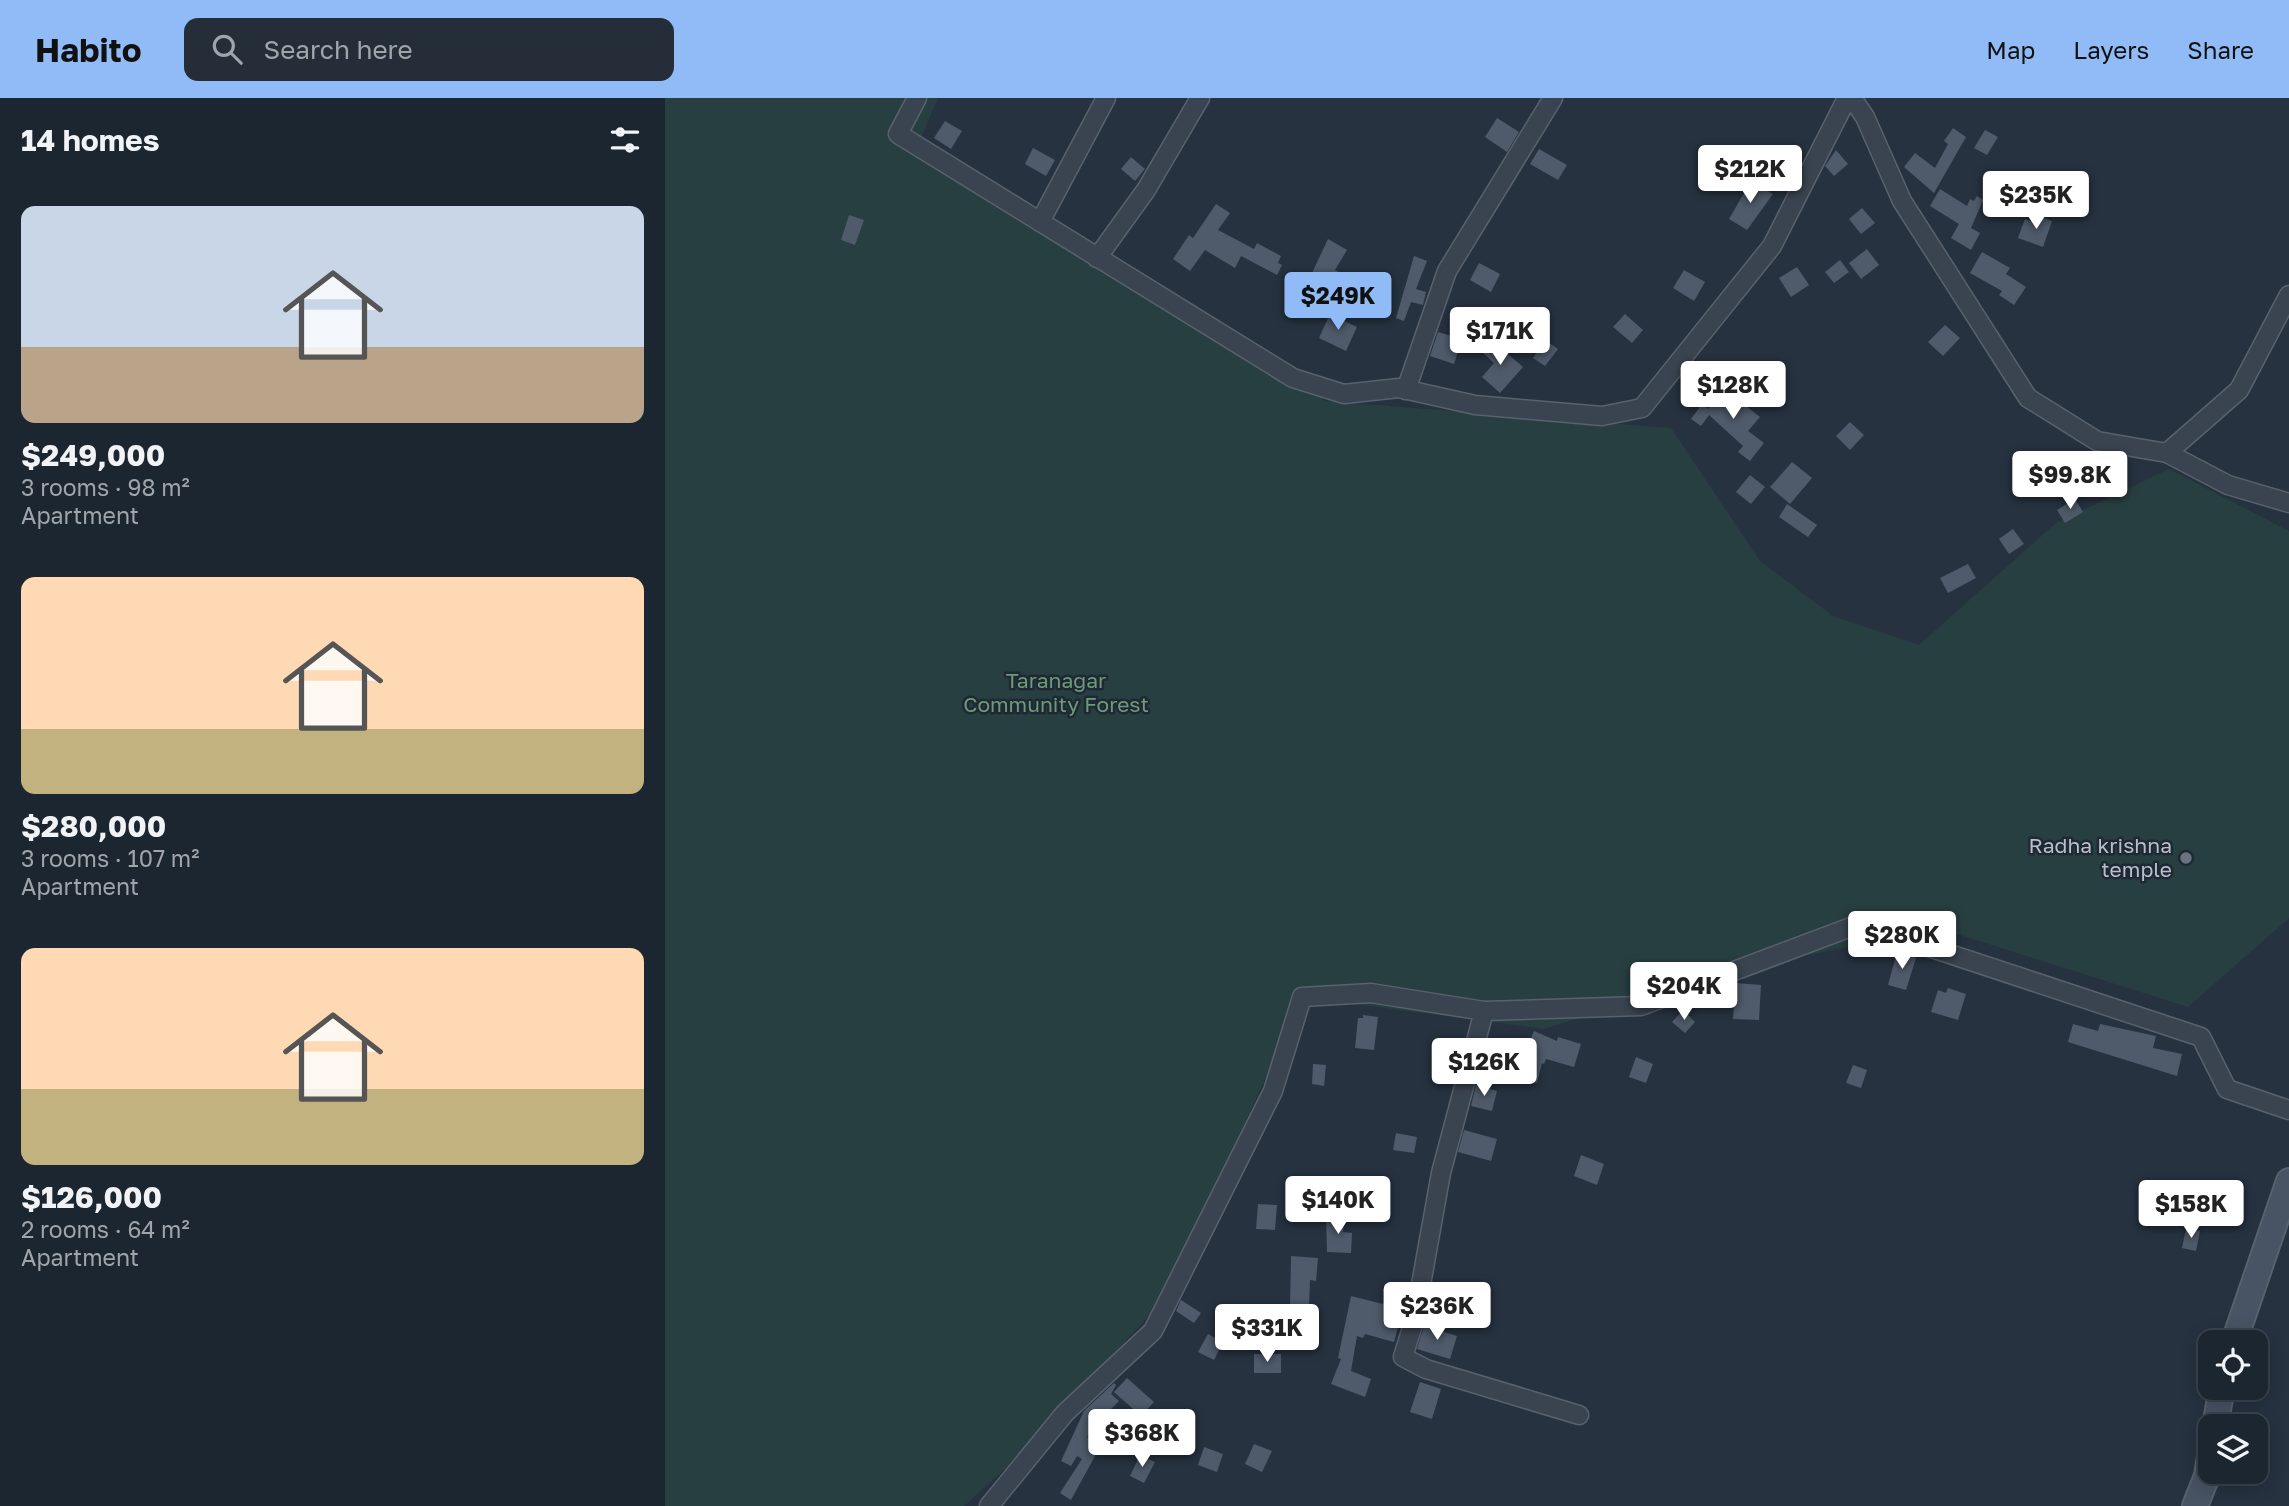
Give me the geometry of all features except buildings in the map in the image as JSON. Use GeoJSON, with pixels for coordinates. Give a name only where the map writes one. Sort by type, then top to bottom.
{"type":"FeatureCollection","features":[{"type":"Feature","properties":{"kind":"street"},"geometry":{"type":"LineString","coordinates":[[917,98],[898,134],[1293,378],[1344,394],[1399,388],[1475,405],[1602,416],[1642,408],[1772,246],[1849,98],[1865,117],[1902,201],[2028,398],[2097,441],[2167,453],[2228,485],[2289,503]]}},
{"type":"Feature","properties":{"kind":"street"},"geometry":{"type":"LineString","coordinates":[[1040,222],[1106,98]]}},
{"type":"Feature","properties":{"kind":"street"},"geometry":{"type":"LineString","coordinates":[[1097,258],[1146,190],[1200,98]]}},
{"type":"Feature","properties":{"kind":"street"},"geometry":{"type":"LineString","coordinates":[[1406,390],[1447,271],[1553,98]]}},
{"type":"Feature","properties":{"kind":"street"},"geometry":{"type":"LineString","coordinates":[[2167,453],[2239,390],[2289,295]]}},
{"type":"Feature","properties":{"kind":"street"},"geometry":{"type":"LineString","coordinates":[[989,1506],[1065,1413],[1153,1331],[1273,1091],[1302,997],[1371,993],[1484,1011],[1641,1006],[1859,924],[2201,1037],[2227,1089],[2289,1110]]}},
{"type":"Feature","properties":{"kind":"street"},"geometry":{"type":"LineString","coordinates":[[1484,1011],[1441,1173],[1415,1318],[1403,1357],[1426,1369],[1579,1415]]}},
{"type":"Feature","properties":{"kind":"street"},"geometry":{"type":"LineString","coordinates":[[2238,1330],[2289,1181]]}},
{"type":"Feature","properties":{"kind":"street"},"geometry":{"type":"LineString","coordinates":[[2195,1506],[2204,1484]]}},
{"type":"Feature","properties":{"kind":"green space","name":"Taranagar Community Forest"},"geometry":{"type":"Polygon","coordinates":[[[665,98],[938,98],[915,152],[1326,401],[1671,428],[1760,561],[1833,616],[1919,645],[2056,523],[2169,469],[2289,531],[2289,918],[2188,1007],[1941,929],[1740,968],[1544,1029],[1302,997],[1167,1296],[1015,1460],[964,1506],[665,1506],[665,98]]]}},
{"type":"Feature","properties":{"kind":"place","name":"Radha krishna temple"},"geometry":{"type":"Point","coordinates":[2186,858]}}]}
